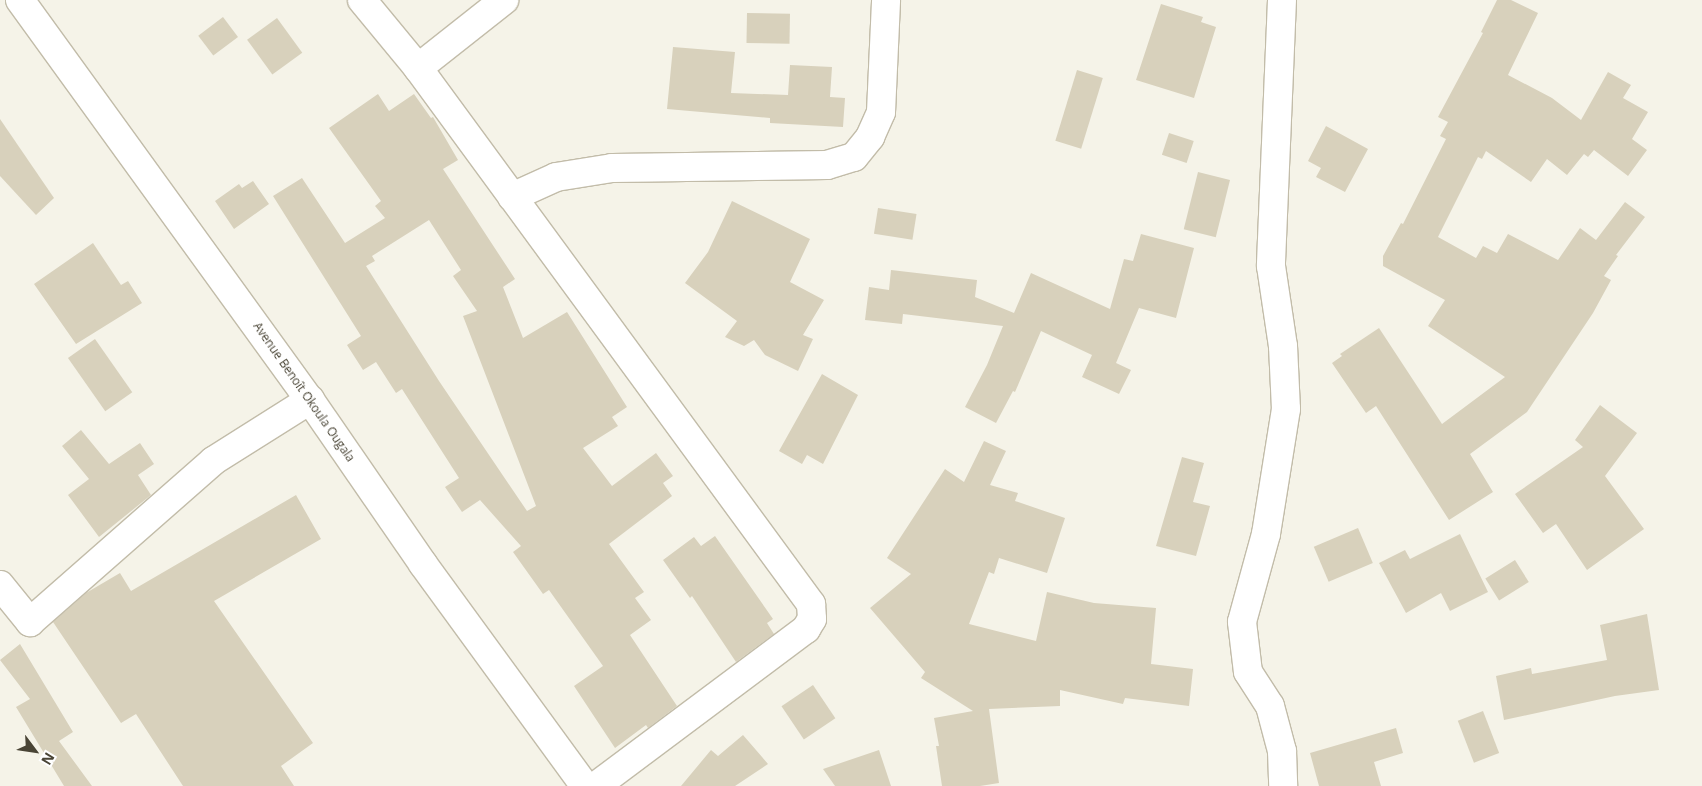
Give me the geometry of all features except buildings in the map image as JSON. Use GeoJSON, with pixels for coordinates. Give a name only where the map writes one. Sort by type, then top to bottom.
{"type":"FeatureCollection","features":[{"type":"Feature","properties":{"kind":"street","name":"Avenue Benoît Okoula Ougala"},"geometry":{"type":"LineString","coordinates":[[20,0],[310,400],[423,564],[585,786]]}},
{"type":"Feature","properties":{"kind":"street"},"geometry":{"type":"LineString","coordinates":[[362,0],[418,68],[811,604],[812,619],[806,629],[596,786]]}},
{"type":"Feature","properties":{"kind":"street"},"geometry":{"type":"LineString","coordinates":[[418,68],[504,0]]}},
{"type":"Feature","properties":{"kind":"street"},"geometry":{"type":"LineString","coordinates":[[512,197],[556,177],[612,168],[828,165],[854,157],[870,137],[881,112],[886,0]]}},
{"type":"Feature","properties":{"kind":"street"},"geometry":{"type":"LineString","coordinates":[[1282,0],[1271,266],[1284,346],[1286,409],[1266,534],[1242,622],[1248,672],[1270,706],[1282,751],[1283,786]]}},
{"type":"Feature","properties":{"kind":"street"},"geometry":{"type":"LineString","coordinates":[[0,585],[30,622],[213,461],[310,400]]}}]}
